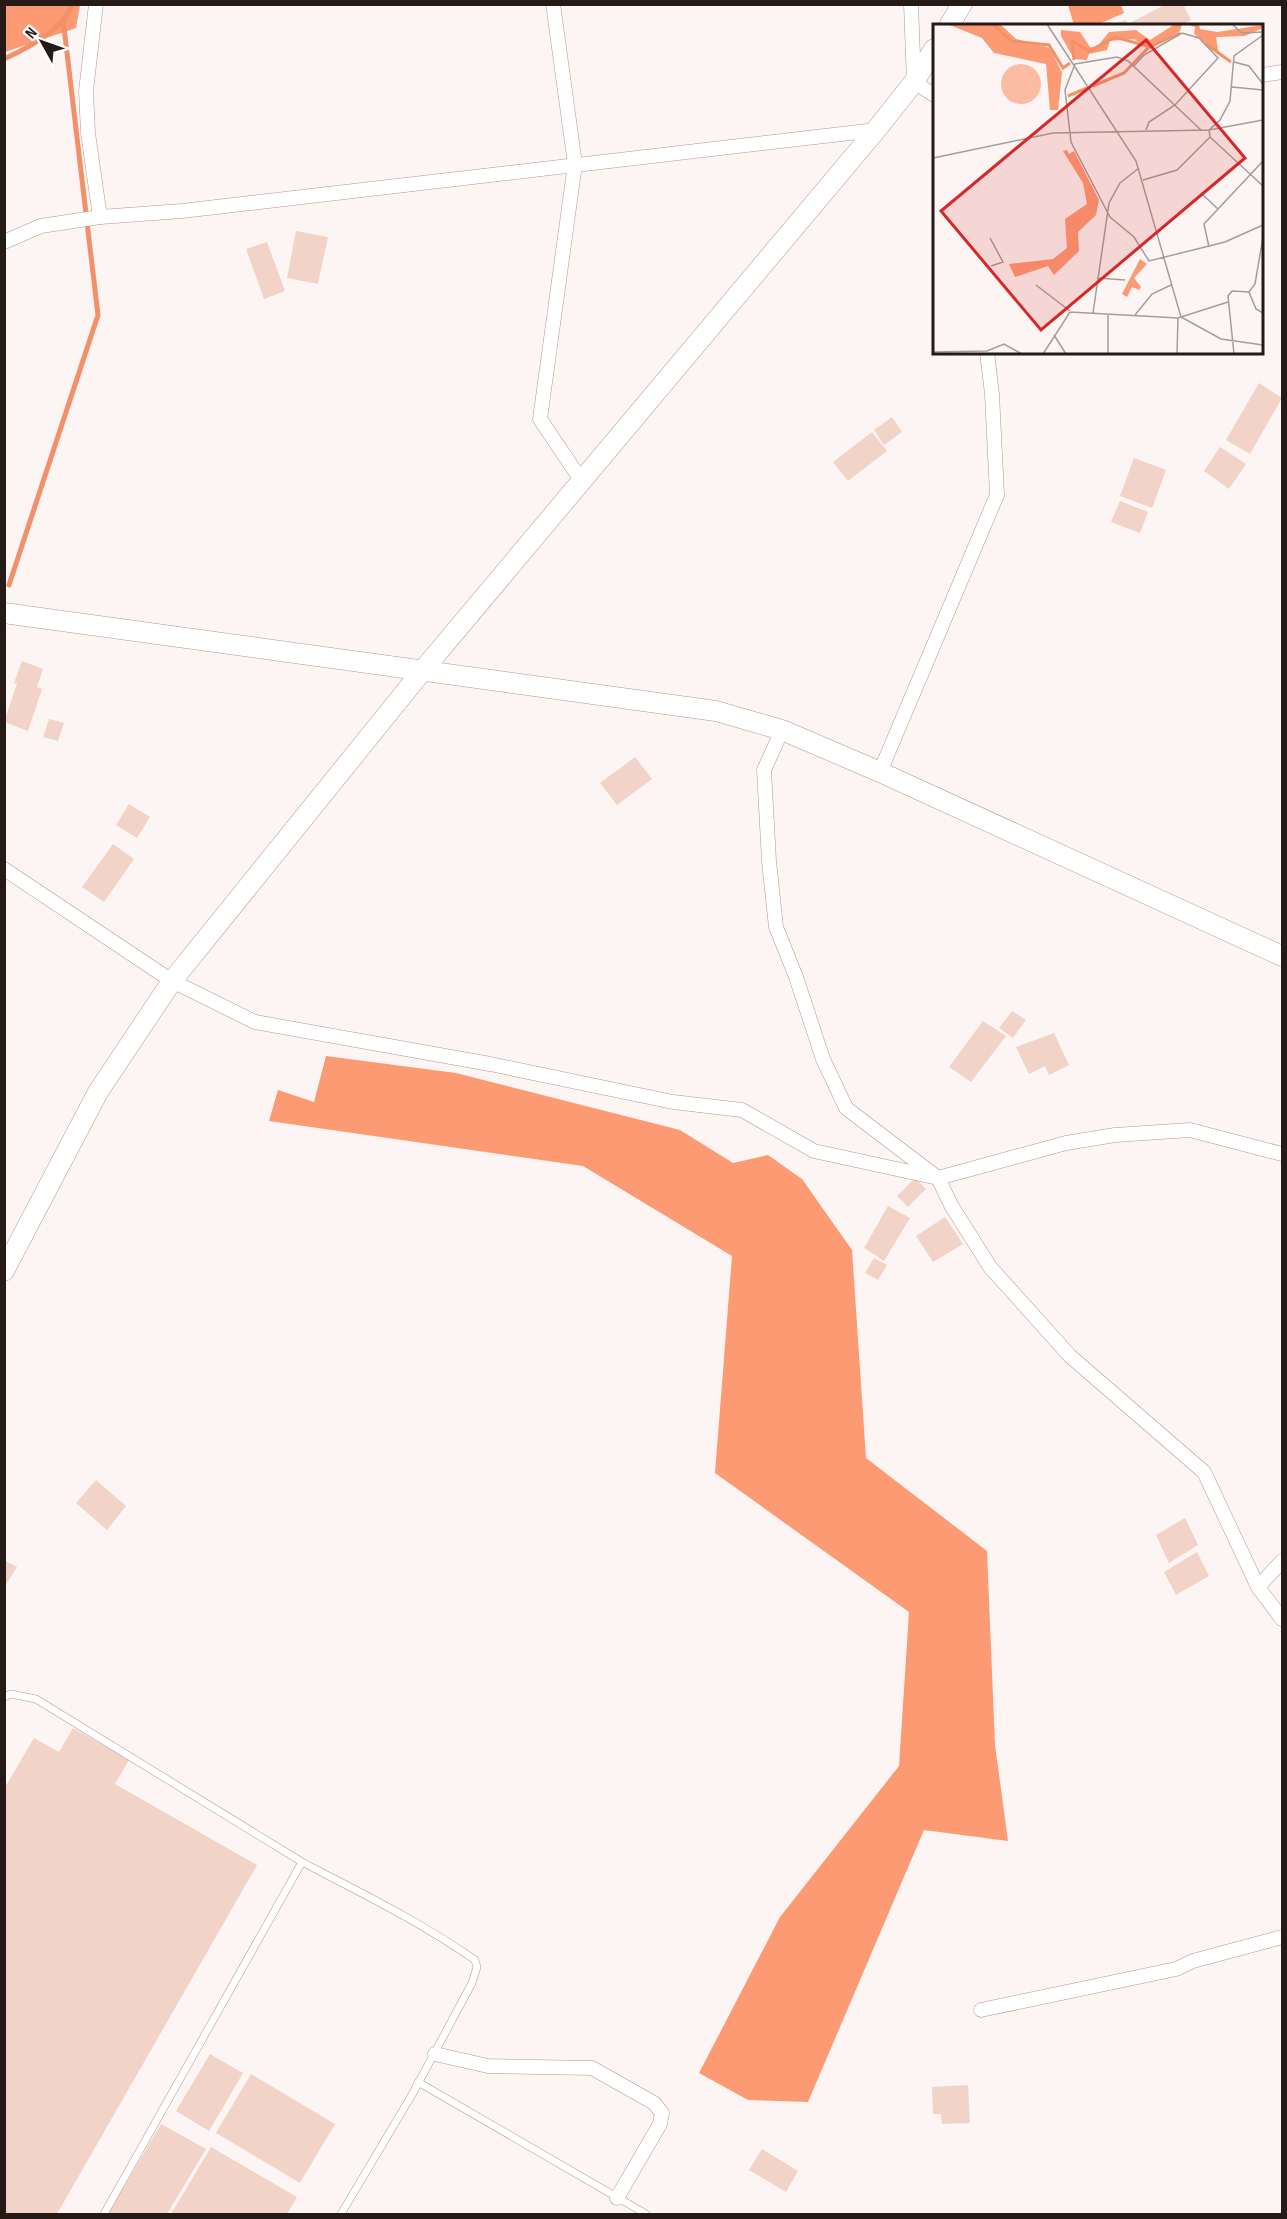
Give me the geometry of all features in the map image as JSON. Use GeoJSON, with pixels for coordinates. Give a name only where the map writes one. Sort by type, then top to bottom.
{"type":"FeatureCollection","features":[{"type":"Feature","properties":{"kind":"street"},"geometry":{"type":"LineString","coordinates":[[96,4],[86,91],[88,133],[100,217]]}},
{"type":"Feature","properties":{"kind":"street"},"geometry":{"type":"LineString","coordinates":[[553,4],[575,164],[540,419],[581,480]]}},
{"type":"Feature","properties":{"kind":"street"},"geometry":{"type":"LineString","coordinates":[[911,4],[914,82]]}},
{"type":"Feature","properties":{"kind":"street"},"geometry":{"type":"LineString","coordinates":[[950,24],[962,4]]}},
{"type":"Feature","properties":{"kind":"street"},"geometry":{"type":"LineString","coordinates":[[4,1271],[98,1092],[172,981],[423,670],[876,130],[914,82],[933,51]]}},
{"type":"Feature","properties":{"kind":"street"},"geometry":{"type":"LineString","coordinates":[[1263,75],[1282,72]]}},
{"type":"Feature","properties":{"kind":"street"},"geometry":{"type":"LineString","coordinates":[[914,82],[933,94]]}},
{"type":"Feature","properties":{"kind":"street"},"geometry":{"type":"LineString","coordinates":[[4,242],[41,226],[100,217],[182,211],[876,130]]}},
{"type":"Feature","properties":{"kind":"street"},"geometry":{"type":"LineString","coordinates":[[880,772],[997,495],[992,394],[987,354]]}},
{"type":"Feature","properties":{"kind":"street"},"geometry":{"type":"LineString","coordinates":[[4,613],[716,711],[782,730],[880,772],[1282,956]]}},
{"type":"Feature","properties":{"kind":"street"},"geometry":{"type":"LineString","coordinates":[[782,730],[764,770],[769,861],[776,927],[796,977],[823,1059],[846,1108],[938,1178],[951,1205],[990,1267],[1063,1348],[1118,1399],[1204,1472],[1258,1587],[1282,1619]]}},
{"type":"Feature","properties":{"kind":"street"},"geometry":{"type":"LineString","coordinates":[[4,869],[172,981],[255,1022],[490,1064],[673,1102],[742,1110],[814,1151],[938,1178],[1066,1143],[1115,1135],[1190,1130],[1282,1154]]}},
{"type":"Feature","properties":{"kind":"street"},"geometry":{"type":"LineString","coordinates":[[1258,1587],[1282,1561]]}},
{"type":"Feature","properties":{"kind":"street"},"geometry":{"type":"LineString","coordinates":[[981,2010],[1176,1969],[1193,1961],[1282,1937]]}},
{"type":"Feature","properties":{"kind":"street"},"geometry":{"type":"LineString","coordinates":[[435,2054],[488,2066],[592,2068],[654,2103],[662,2113],[660,2124],[616,2198]]}},
{"type":"Feature","properties":{"kind":"lane"},"geometry":{"type":"LineString","coordinates":[[4,1697],[11,1694],[36,1699],[302,1862],[381,1903],[451,1943],[475,1960],[477,1967],[472,1983],[435,2054],[342,2214]]}},
{"type":"Feature","properties":{"kind":"lane"},"geometry":{"type":"LineString","coordinates":[[104,2214],[302,1862]]}},
{"type":"Feature","properties":{"kind":"lane"},"geometry":{"type":"LineString","coordinates":[[418,2082],[646,2214]]}},
{"type":"Feature","properties":{"kind":"shaded area"},"geometry":{"type":"Polygon","coordinates":[[[4,5],[80,5],[76,28],[5,52],[4,5]]]}},
{"type":"Feature","properties":{"kind":"shaded area"},"geometry":{"type":"Polygon","coordinates":[[[1068,5],[1121,5],[1124,13],[1099,24],[1074,24],[1068,5]]]}},
{"type":"Feature","properties":{"kind":"shaded area"},"geometry":{"type":"Polygon","coordinates":[[[326,1056],[456,1073],[680,1130],[733,1163],[768,1155],[802,1179],[852,1250],[866,1458],[987,1551],[995,1745],[1008,1841],[924,1830],[808,2102],[748,2100],[699,2073],[780,1917],[899,1766],[909,1612],[715,1473],[732,1256],[583,1166],[269,1121],[278,1090],[314,1102],[326,1056]]]}},
{"type":"Feature","properties":{"kind":"building"},"geometry":{"type":"Polygon","coordinates":[[[1166,4],[1183,4],[1191,20],[1184,24],[1133,24],[1132,22],[1166,4]]]}},
{"type":"Feature","properties":{"kind":"building"},"geometry":{"type":"Polygon","coordinates":[[[1126,20],[1127,24],[1115,24],[1126,20]]]}},
{"type":"Feature","properties":{"kind":"building"},"geometry":{"type":"Polygon","coordinates":[[[296,231],[328,237],[318,284],[287,278],[296,231]]]}},
{"type":"Feature","properties":{"kind":"building"},"geometry":{"type":"Polygon","coordinates":[[[267,242],[285,291],[264,299],[246,249],[267,242]]]}},
{"type":"Feature","properties":{"kind":"building"},"geometry":{"type":"Polygon","coordinates":[[[1259,383],[1282,398],[1250,454],[1226,440],[1259,383]]]}},
{"type":"Feature","properties":{"kind":"building"},"geometry":{"type":"Polygon","coordinates":[[[892,417],[902,432],[884,445],[874,430],[892,417]]]}},
{"type":"Feature","properties":{"kind":"building"},"geometry":{"type":"Polygon","coordinates":[[[872,432],[887,451],[848,481],[833,462],[872,432]]]}},
{"type":"Feature","properties":{"kind":"building"},"geometry":{"type":"Polygon","coordinates":[[[1220,447],[1246,464],[1229,489],[1204,471],[1220,447]]]}},
{"type":"Feature","properties":{"kind":"building"},"geometry":{"type":"Polygon","coordinates":[[[1134,458],[1166,470],[1152,508],[1120,496],[1134,458]]]}},
{"type":"Feature","properties":{"kind":"building"},"geometry":{"type":"Polygon","coordinates":[[[1120,501],[1148,512],[1140,533],[1111,522],[1120,501]]]}},
{"type":"Feature","properties":{"kind":"building"},"geometry":{"type":"Polygon","coordinates":[[[22,661],[43,669],[37,687],[42,689],[28,731],[4,722],[22,661]]]}},
{"type":"Feature","properties":{"kind":"building"},"geometry":{"type":"Polygon","coordinates":[[[49,719],[64,723],[58,741],[43,737],[49,719]]]}},
{"type":"Feature","properties":{"kind":"building"},"geometry":{"type":"Polygon","coordinates":[[[635,757],[652,779],[617,805],[600,783],[635,757]]]}},
{"type":"Feature","properties":{"kind":"building"},"geometry":{"type":"Polygon","coordinates":[[[129,804],[150,817],[137,838],[116,825],[129,804]]]}},
{"type":"Feature","properties":{"kind":"building"},"geometry":{"type":"Polygon","coordinates":[[[113,844],[134,859],[104,902],[82,887],[113,844]]]}},
{"type":"Feature","properties":{"kind":"building"},"geometry":{"type":"Polygon","coordinates":[[[1012,1011],[1026,1020],[1013,1038],[999,1028],[1012,1011]]]}},
{"type":"Feature","properties":{"kind":"building"},"geometry":{"type":"Polygon","coordinates":[[[983,1021],[1006,1036],[971,1082],[949,1067],[983,1021]]]}},
{"type":"Feature","properties":{"kind":"building"},"geometry":{"type":"Polygon","coordinates":[[[1054,1033],[1069,1065],[1049,1075],[1045,1066],[1029,1074],[1016,1047],[1054,1033]]]}},
{"type":"Feature","properties":{"kind":"building"},"geometry":{"type":"Polygon","coordinates":[[[915,1178],[926,1189],[908,1207],[897,1196],[915,1178]]]}},
{"type":"Feature","properties":{"kind":"building"},"geometry":{"type":"Polygon","coordinates":[[[888,1206],[910,1218],[884,1261],[864,1248],[888,1206]]]}},
{"type":"Feature","properties":{"kind":"building"},"geometry":{"type":"Polygon","coordinates":[[[945,1217],[963,1244],[933,1262],[916,1236],[945,1217]]]}},
{"type":"Feature","properties":{"kind":"building"},"geometry":{"type":"Polygon","coordinates":[[[874,1258],[887,1265],[878,1280],[865,1273],[874,1258]]]}},
{"type":"Feature","properties":{"kind":"building"},"geometry":{"type":"Polygon","coordinates":[[[96,1480],[126,1506],[107,1530],[76,1503],[96,1480]]]}},
{"type":"Feature","properties":{"kind":"building"},"geometry":{"type":"Polygon","coordinates":[[[1185,1518],[1198,1545],[1169,1563],[1156,1535],[1185,1518]]]}},
{"type":"Feature","properties":{"kind":"building"},"geometry":{"type":"Polygon","coordinates":[[[1197,1552],[1209,1576],[1176,1595],[1164,1572],[1197,1552]]]}},
{"type":"Feature","properties":{"kind":"building"},"geometry":{"type":"Polygon","coordinates":[[[4,1560],[17,1567],[4,1588],[4,1560]]]}},
{"type":"Feature","properties":{"kind":"building"},"geometry":{"type":"Polygon","coordinates":[[[73,1728],[129,1760],[115,1784],[257,1865],[57,2214],[4,2214],[4,1789],[34,1738],[59,1752],[73,1728]]]}},
{"type":"Feature","properties":{"kind":"building"},"geometry":{"type":"Polygon","coordinates":[[[210,2054],[243,2073],[209,2131],[176,2111],[210,2054]]]}},
{"type":"Feature","properties":{"kind":"building"},"geometry":{"type":"Polygon","coordinates":[[[251,2074],[335,2124],[300,2183],[216,2133],[251,2074]]]}},
{"type":"Feature","properties":{"kind":"building"},"geometry":{"type":"Polygon","coordinates":[[[968,2085],[970,2123],[942,2124],[941,2114],[933,2114],[932,2087],[968,2085]]]}},
{"type":"Feature","properties":{"kind":"building"},"geometry":{"type":"Polygon","coordinates":[[[161,2124],[206,2149],[167,2214],[108,2214],[161,2124]]]}},
{"type":"Feature","properties":{"kind":"building"},"geometry":{"type":"Polygon","coordinates":[[[211,2147],[297,2197],[287,2214],[171,2214],[211,2147]]]}},
{"type":"Feature","properties":{"kind":"building"},"geometry":{"type":"Polygon","coordinates":[[[762,2149],[798,2171],[786,2192],[749,2170],[762,2149]]]}},
{"type":"Feature","properties":{"kind":"waterway"},"geometry":{"type":"LineString","coordinates":[[4,59],[33,44],[53,30],[68,13],[72,4]]}},
{"type":"Feature","properties":{"kind":"waterway"},"geometry":{"type":"LineString","coordinates":[[9,585],[98,315],[63,19]]}}]}
